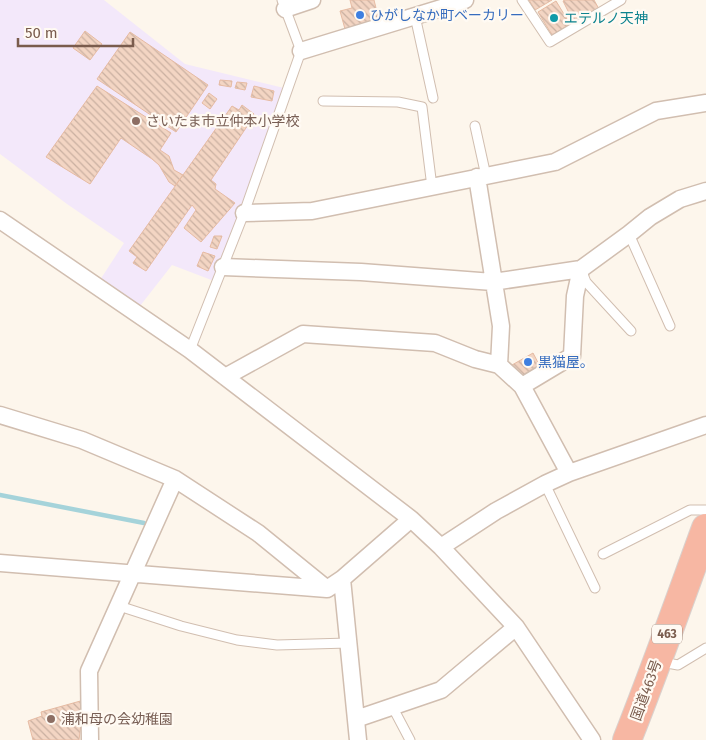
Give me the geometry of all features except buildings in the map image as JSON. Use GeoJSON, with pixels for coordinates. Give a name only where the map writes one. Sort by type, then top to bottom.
{"type":"FeatureCollection","features":[{"type":"Feature","properties":{"kind":"highway","name":"国道463号"},"geometry":{"type":"LineString","coordinates":[[627,740],[645,696],[706,528]]}},
{"type":"Feature","properties":{"kind":"street"},"geometry":{"type":"LineString","coordinates":[[283,5],[312,0]]}},
{"type":"Feature","properties":{"kind":"street"},"geometry":{"type":"LineString","coordinates":[[301,51],[465,0]]}},
{"type":"Feature","properties":{"kind":"street"},"geometry":{"type":"LineString","coordinates":[[244,213],[312,211],[555,162],[656,111],[706,103]]}},
{"type":"Feature","properties":{"kind":"street"},"geometry":{"type":"LineString","coordinates":[[482,177],[493,282],[501,326],[500,365]]}},
{"type":"Feature","properties":{"kind":"street"},"geometry":{"type":"LineString","coordinates":[[223,267],[361,272],[493,282],[581,269],[650,217],[680,199],[706,191]]}},
{"type":"Feature","properties":{"kind":"street"},"geometry":{"type":"LineString","coordinates":[[0,220],[190,350],[411,520],[441,547],[516,627],[592,740]]}},
{"type":"Feature","properties":{"kind":"street"},"geometry":{"type":"LineString","coordinates":[[522,386],[572,356],[575,296],[581,269]]}},
{"type":"Feature","properties":{"kind":"street"},"geometry":{"type":"LineString","coordinates":[[224,377],[303,334],[435,344],[475,359],[500,365],[522,386],[568,473]]}},
{"type":"Feature","properties":{"kind":"street"},"geometry":{"type":"LineString","coordinates":[[0,415],[82,440],[175,479],[258,533],[328,589]]}},
{"type":"Feature","properties":{"kind":"street"},"geometry":{"type":"LineString","coordinates":[[441,547],[496,511],[568,473],[706,425]]}},
{"type":"Feature","properties":{"kind":"street"},"geometry":{"type":"LineString","coordinates":[[90,740],[89,671],[175,479]]}},
{"type":"Feature","properties":{"kind":"street"},"geometry":{"type":"LineString","coordinates":[[0,563],[328,589],[411,520]]}},
{"type":"Feature","properties":{"kind":"street"},"geometry":{"type":"LineString","coordinates":[[342,579],[358,740]]}},
{"type":"Feature","properties":{"kind":"street"},"geometry":{"type":"LineString","coordinates":[[356,719],[441,690],[516,627]]}},
{"type":"Feature","properties":{"kind":"lane"},"geometry":{"type":"LineString","coordinates":[[522,0],[550,42],[621,0]]}},
{"type":"Feature","properties":{"kind":"lane"},"geometry":{"type":"LineString","coordinates":[[190,350],[244,213],[301,51],[283,5]]}},
{"type":"Feature","properties":{"kind":"lane"},"geometry":{"type":"LineString","coordinates":[[415,16],[434,98]]}},
{"type":"Feature","properties":{"kind":"lane"},"geometry":{"type":"LineString","coordinates":[[323,101],[398,102],[422,107],[432,187]]}},
{"type":"Feature","properties":{"kind":"lane"},"geometry":{"type":"LineString","coordinates":[[475,126],[482,177]]}},
{"type":"Feature","properties":{"kind":"lane"},"geometry":{"type":"LineString","coordinates":[[629,234],[670,326]]}},
{"type":"Feature","properties":{"kind":"lane"},"geometry":{"type":"LineString","coordinates":[[581,269],[586,282],[630,331]]}},
{"type":"Feature","properties":{"kind":"lane"},"geometry":{"type":"LineString","coordinates":[[545,484],[595,588]]}},
{"type":"Feature","properties":{"kind":"lane"},"geometry":{"type":"LineString","coordinates":[[603,554],[690,510],[706,510]]}},
{"type":"Feature","properties":{"kind":"lane"},"geometry":{"type":"LineString","coordinates":[[119,606],[182,626],[237,640],[277,644],[348,643]]}},
{"type":"Feature","properties":{"kind":"lane"},"geometry":{"type":"LineString","coordinates":[[657,660],[678,665],[706,648]]}},
{"type":"Feature","properties":{"kind":"lane"},"geometry":{"type":"LineString","coordinates":[[392,706],[410,740]]}},
{"type":"Feature","properties":{"kind":"shaded area","name":"さいたま市立仲本小学校"},"geometry":{"type":"Polygon","coordinates":[[[0,0],[104,0],[185,64],[284,88],[214,281],[172,265],[140,306],[100,280],[124,243],[67,204],[0,154],[0,0]]]}},
{"type":"Feature","properties":{"kind":"waterway"},"geometry":{"type":"LineString","coordinates":[[0,495],[144,523]]}},
{"type":"Feature","properties":{"kind":"place","name":"ひがしなか町ベーカリー"},"geometry":{"type":"Point","coordinates":[360,15]}},
{"type":"Feature","properties":{"kind":"place","name":"エテルノ天神"},"geometry":{"type":"Point","coordinates":[554,18]}},
{"type":"Feature","properties":{"kind":"place","name":"さいたま市立仲本小学校"},"geometry":{"type":"Point","coordinates":[136,121]}},
{"type":"Feature","properties":{"kind":"place","name":"黒猫屋。"},"geometry":{"type":"Point","coordinates":[528,362]}},
{"type":"Feature","properties":{"kind":"place","name":"浦和母の会幼稚園"},"geometry":{"type":"Point","coordinates":[51,719]}}]}
